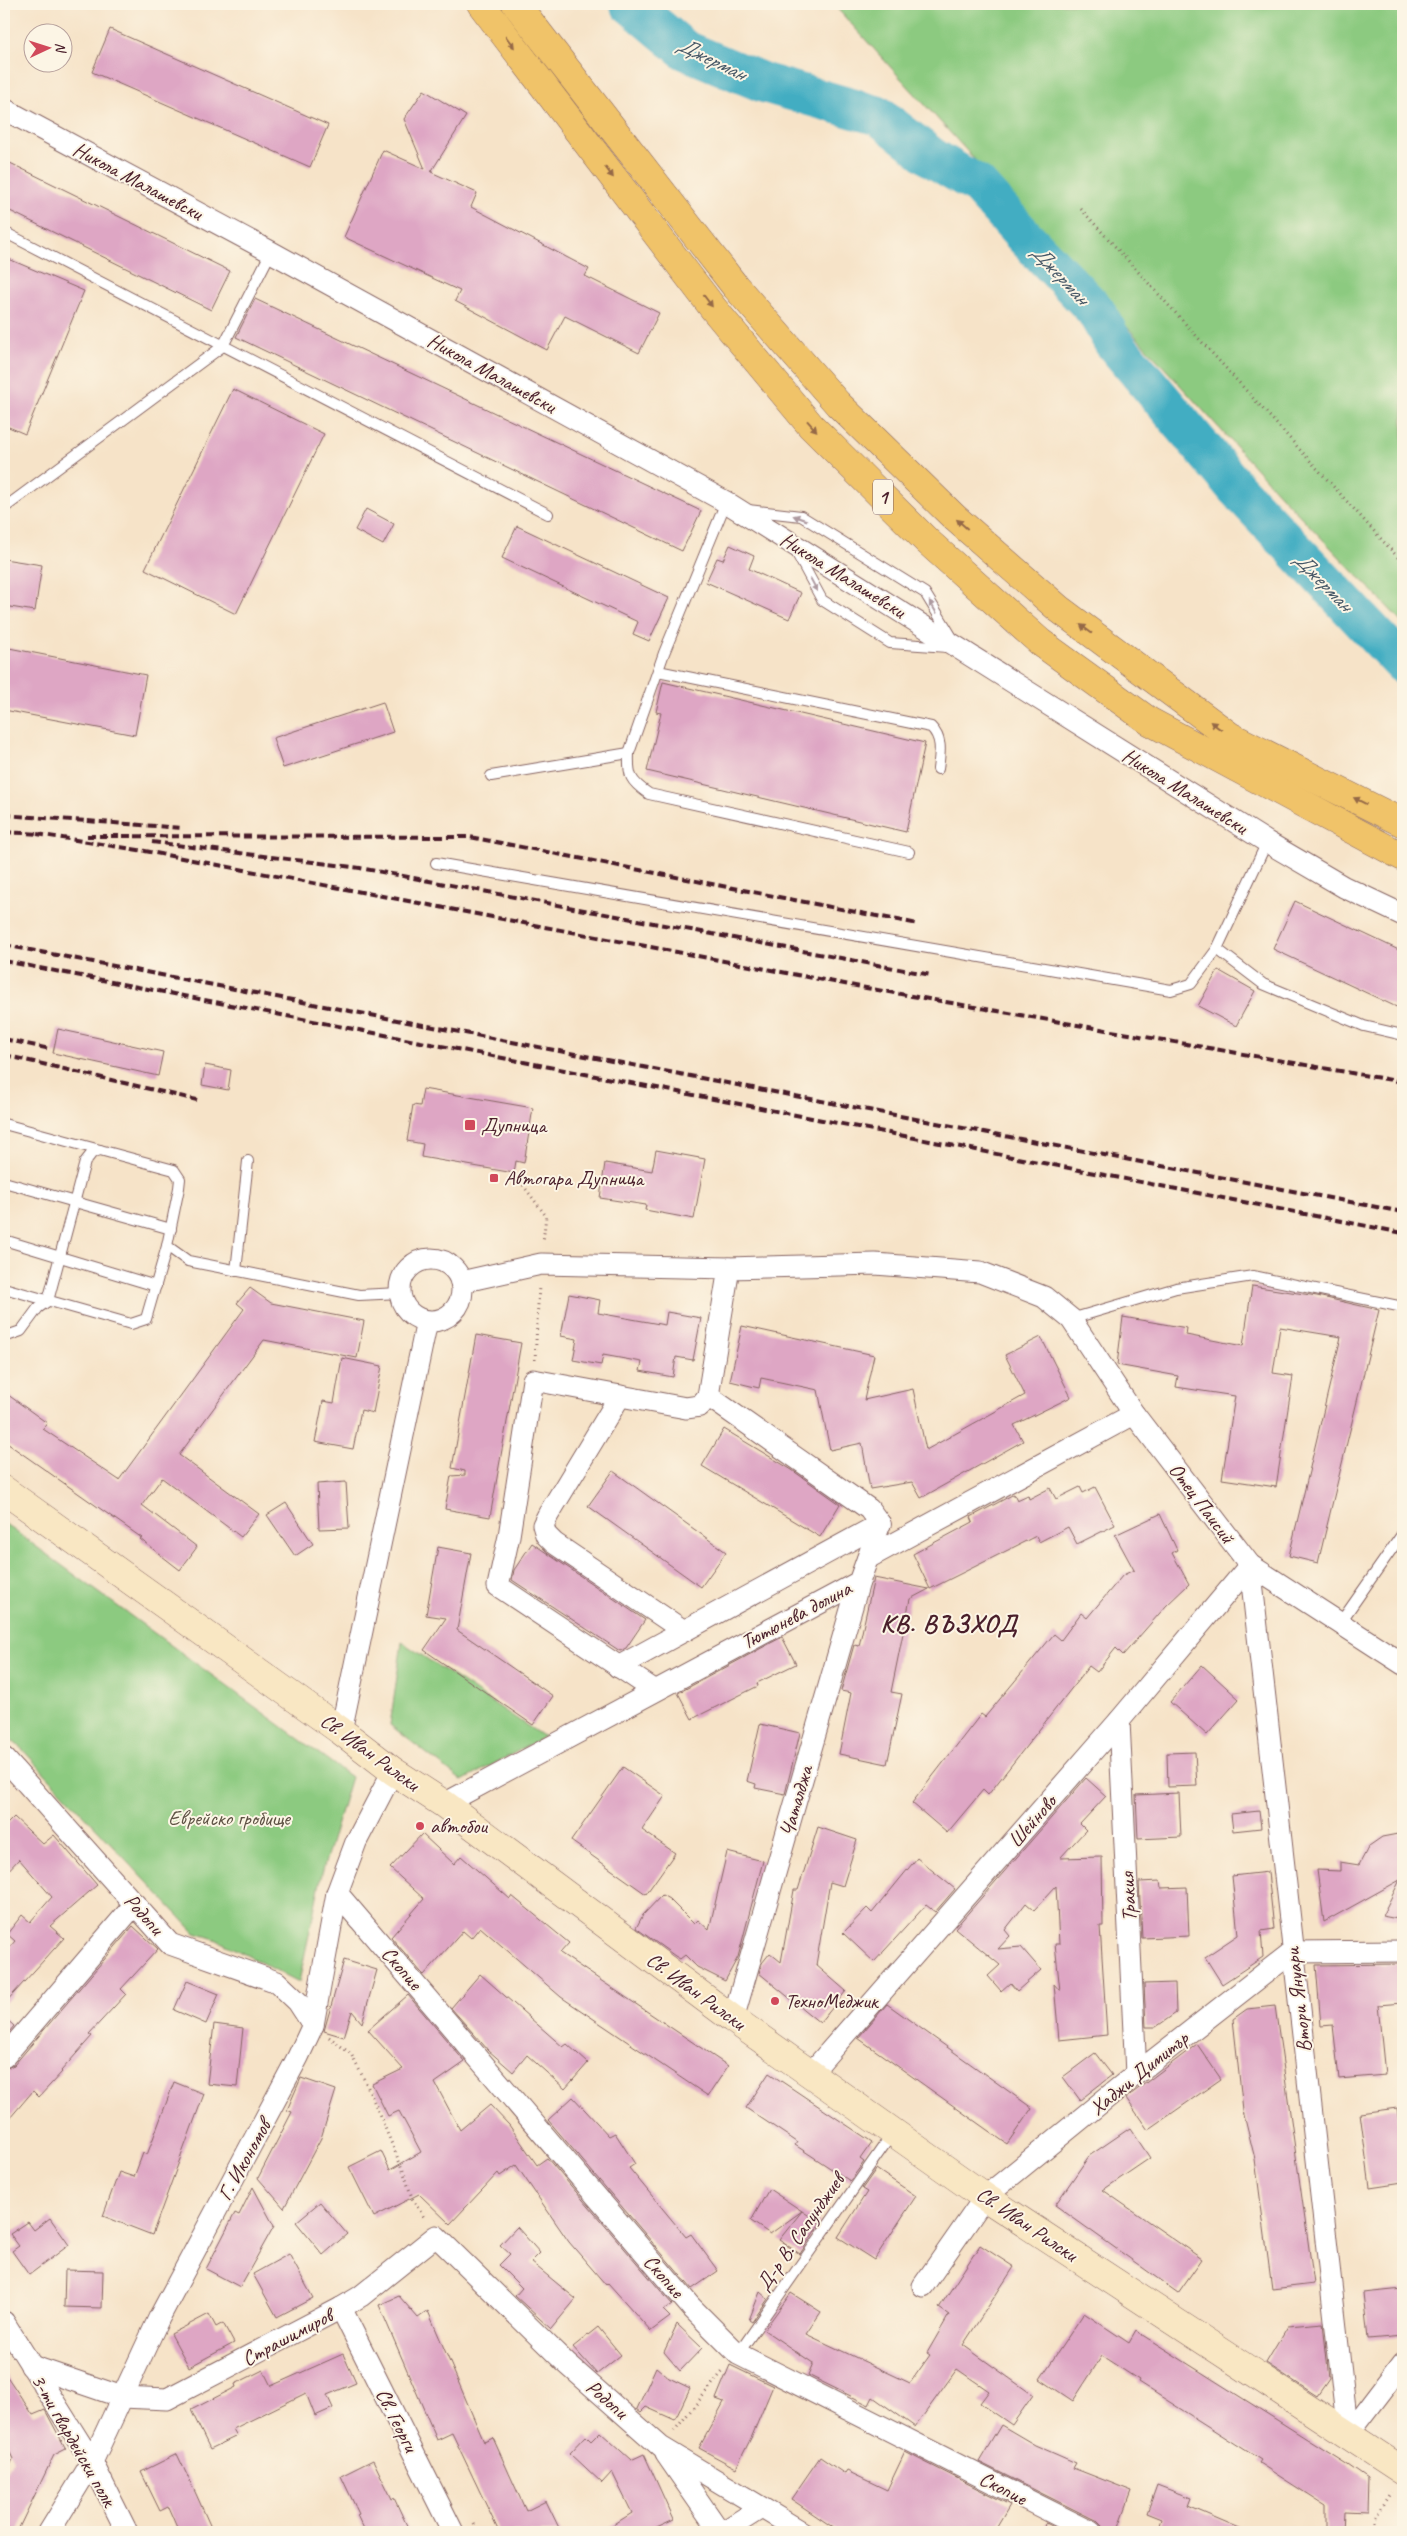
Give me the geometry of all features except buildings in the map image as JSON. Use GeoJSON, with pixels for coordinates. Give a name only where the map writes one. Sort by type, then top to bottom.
{"type":"FeatureCollection","features":[{"type":"Feature","properties":{"kind":"main road","name":"1"},"geometry":{"type":"LineString","coordinates":[[481,4],[713,308],[811,426],[927,541],[1040,642],[1149,721],[1403,857]]}},
{"type":"Feature","properties":{"kind":"main road","name":"1"},"geometry":{"type":"LineString","coordinates":[[516,4],[735,286],[838,404],[954,517],[1059,609],[1230,736],[1403,823]]}},
{"type":"Feature","properties":{"kind":"street","name":"Никола Малашевски"},"geometry":{"type":"LineString","coordinates":[[4,109],[272,252],[732,505],[1267,842],[1344,887],[1403,915]]}},
{"type":"Feature","properties":{"kind":"street"},"geometry":{"type":"LineString","coordinates":[[420,1260],[441,1260],[453,1269],[461,1282],[460,1302],[454,1311],[437,1321],[426,1321],[409,1312],[402,1303],[400,1293],[405,1273],[420,1260]]}},
{"type":"Feature","properties":{"kind":"street","name":"Отец Паисий"},"geometry":{"type":"LineString","coordinates":[[461,1282],[541,1264],[729,1268],[875,1264],[980,1272],[1044,1297],[1071,1319],[1134,1414],[1250,1565],[1403,1664]]}},
{"type":"Feature","properties":{"kind":"street"},"geometry":{"type":"LineString","coordinates":[[654,1690],[498,1586],[509,1536],[533,1380],[686,1408],[700,1406],[708,1396],[729,1268]]}},
{"type":"Feature","properties":{"kind":"street"},"geometry":{"type":"LineString","coordinates":[[341,1731],[426,1321]]}},
{"type":"Feature","properties":{"kind":"street"},"geometry":{"type":"LineString","coordinates":[[620,1396],[548,1514],[543,1526],[546,1534],[554,1543],[684,1631]]}},
{"type":"Feature","properties":{"kind":"street"},"geometry":{"type":"LineString","coordinates":[[708,1396],[869,1509],[880,1524]]}},
{"type":"Feature","properties":{"kind":"street","name":"Тютюнева долина"},"geometry":{"type":"LineString","coordinates":[[444,1804],[859,1582],[868,1558],[1134,1414]]}},
{"type":"Feature","properties":{"kind":"street","name":"Св. Иван Рилски"},"geometry":{"type":"LineString","coordinates":[[4,1490],[394,1771],[444,1804],[810,2074],[985,2196],[1348,2435],[1398,2479]]}},
{"type":"Feature","properties":{"kind":"street"},"geometry":{"type":"LineString","coordinates":[[868,1558],[880,1524]]}},
{"type":"Feature","properties":{"kind":"street"},"geometry":{"type":"LineString","coordinates":[[618,1667],[880,1524]]}},
{"type":"Feature","properties":{"kind":"street","name":"Шейново"},"geometry":{"type":"LineString","coordinates":[[810,2074],[1119,1721],[1250,1565]]}},
{"type":"Feature","properties":{"kind":"street","name":"Втори Януари"},"geometry":{"type":"LineString","coordinates":[[1250,1565],[1292,1952],[1348,2435]]}},
{"type":"Feature","properties":{"kind":"street","name":"Чаталджа"},"geometry":{"type":"LineString","coordinates":[[733,2019],[859,1582]]}},
{"type":"Feature","properties":{"kind":"street","name":"Тракия"},"geometry":{"type":"LineString","coordinates":[[1119,1721],[1136,2074]]}},
{"type":"Feature","properties":{"kind":"street","name":"Родопи"},"geometry":{"type":"LineString","coordinates":[[6,1764],[170,1944],[277,1982],[298,2002],[312,2025]]}},
{"type":"Feature","properties":{"kind":"street","name":"Г. Икономов"},"geometry":{"type":"LineString","coordinates":[[50,2532],[92,2462],[158,2318],[280,2094],[312,2025],[337,1893],[356,1842],[394,1771]]}},
{"type":"Feature","properties":{"kind":"street","name":"Скопие"},"geometry":{"type":"LineString","coordinates":[[337,1893],[691,2307],[738,2354],[1091,2532]]}},
{"type":"Feature","properties":{"kind":"street"},"geometry":{"type":"LineString","coordinates":[[4,2057],[135,1904]]}},
{"type":"Feature","properties":{"kind":"street"},"geometry":{"type":"LineString","coordinates":[[1292,1952],[1403,1951]]}},
{"type":"Feature","properties":{"kind":"street","name":"Хаджи Димитър"},"geometry":{"type":"LineString","coordinates":[[923,2286],[985,2196],[1136,2074],[1292,1952]]}},
{"type":"Feature","properties":{"kind":"street","name":"Родопи"},"geometry":{"type":"LineString","coordinates":[[436,2236],[566,2363],[661,2447],[802,2532]]}},
{"type":"Feature","properties":{"kind":"street","name":"Страшимиров"},"geometry":{"type":"LineString","coordinates":[[31,2366],[122,2397],[168,2399],[361,2296],[436,2236]]}},
{"type":"Feature","properties":{"kind":"street","name":"Св. Георги"},"geometry":{"type":"LineString","coordinates":[[341,2308],[453,2532]]}},
{"type":"Feature","properties":{"kind":"street","name":"3-ти гвардейски полк"},"geometry":{"type":"LineString","coordinates":[[4,2322],[92,2462],[127,2532]]}},
{"type":"Feature","properties":{"kind":"street"},"geometry":{"type":"LineString","coordinates":[[1348,2435],[1403,2364]]}},
{"type":"Feature","properties":{"kind":"street"},"geometry":{"type":"LineString","coordinates":[[661,2447],[722,2532],[762,2508]]}},
{"type":"Feature","properties":{"kind":"lane"},"geometry":{"type":"LineString","coordinates":[[4,232],[548,514]]}},
{"type":"Feature","properties":{"kind":"lane"},"geometry":{"type":"LineString","coordinates":[[4,508],[223,346],[272,252]]}},
{"type":"Feature","properties":{"kind":"lane"},"geometry":{"type":"LineString","coordinates":[[909,852],[649,794],[633,783],[628,769],[629,753],[658,670],[732,505],[801,516],[925,593],[959,648]]}},
{"type":"Feature","properties":{"kind":"lane"},"geometry":{"type":"LineString","coordinates":[[791,542],[822,600],[890,643],[959,648]]}},
{"type":"Feature","properties":{"kind":"lane"},"geometry":{"type":"LineString","coordinates":[[658,670],[931,728],[938,734],[941,748],[938,769]]}},
{"type":"Feature","properties":{"kind":"lane"},"geometry":{"type":"LineString","coordinates":[[491,776],[629,753]]}},
{"type":"Feature","properties":{"kind":"lane"},"geometry":{"type":"LineString","coordinates":[[436,863],[1171,990],[1191,984],[1216,949],[1267,842]]}},
{"type":"Feature","properties":{"kind":"lane"},"geometry":{"type":"LineString","coordinates":[[1216,949],[1263,984],[1364,1026],[1403,1035]]}},
{"type":"Feature","properties":{"kind":"lane"},"geometry":{"type":"LineString","coordinates":[[4,1124],[174,1170],[180,1179],[167,1246],[146,1319],[131,1324],[4,1288]]}},
{"type":"Feature","properties":{"kind":"lane"},"geometry":{"type":"LineString","coordinates":[[4,1337],[21,1331],[38,1308],[48,1300],[85,1162],[92,1153],[100,1150]]}},
{"type":"Feature","properties":{"kind":"lane"},"geometry":{"type":"LineString","coordinates":[[236,1271],[248,1161]]}},
{"type":"Feature","properties":{"kind":"lane"},"geometry":{"type":"LineString","coordinates":[[4,1182],[171,1229]]}},
{"type":"Feature","properties":{"kind":"lane"},"geometry":{"type":"LineString","coordinates":[[4,1240],[156,1286]]}},
{"type":"Feature","properties":{"kind":"lane"},"geometry":{"type":"LineString","coordinates":[[167,1246],[188,1261],[236,1271],[360,1295],[400,1293]]}},
{"type":"Feature","properties":{"kind":"lane"},"geometry":{"type":"LineString","coordinates":[[1071,1319],[1176,1288],[1253,1276],[1403,1307]]}},
{"type":"Feature","properties":{"kind":"lane"},"geometry":{"type":"LineString","coordinates":[[1340,1623],[1403,1533]]}},
{"type":"Feature","properties":{"kind":"lane","name":"Д-р В. Сапунджиев"},"geometry":{"type":"LineString","coordinates":[[738,2354],[893,2131]]}},
{"type":"Feature","properties":{"kind":"path"},"geometry":{"type":"LineString","coordinates":[[1081,209],[1403,563]]}},
{"type":"Feature","properties":{"kind":"path"},"geometry":{"type":"LineString","coordinates":[[312,2025],[351,2054],[384,2122],[412,2198],[436,2236]]}},
{"type":"Feature","properties":{"kind":"path"},"geometry":{"type":"LineString","coordinates":[[661,2447],[738,2354]]}},
{"type":"Feature","properties":{"kind":"path"},"geometry":{"type":"LineString","coordinates":[[1374,2532],[1374,2518],[1398,2479]]}},
{"type":"Feature","properties":{"kind":"green space"},"geometry":{"type":"Polygon","coordinates":[[[833,4],[1403,4],[1403,623],[1282,497],[833,4]]]}},
{"type":"Feature","properties":{"kind":"green space","name":"Еврейско гробище"},"geometry":{"type":"Polygon","coordinates":[[[4,1523],[351,1777],[322,1873],[299,1982],[215,1939],[195,1933],[22,1749],[4,1734],[4,1523]]]}},
{"type":"Feature","properties":{"kind":"green space"},"geometry":{"type":"Polygon","coordinates":[[[402,1642],[544,1737],[462,1781],[390,1725],[402,1642]]]}},
{"type":"Feature","properties":{"kind":"waterway","name":"Джерман"},"geometry":{"type":"LineString","coordinates":[[630,4],[685,50],[764,83],[879,116],[933,158],[978,185],[1095,310],[1113,342],[1237,489],[1403,664]]}},
{"type":"Feature","properties":{"kind":"railway"},"geometry":{"type":"LineString","coordinates":[[4,815],[182,828]]}},
{"type":"Feature","properties":{"kind":"railway"},"geometry":{"type":"LineString","coordinates":[[4,832],[42,834]]}},
{"type":"Feature","properties":{"kind":"railway"},"geometry":{"type":"LineString","coordinates":[[37,834],[145,851],[866,988],[1403,1082]]}},
{"type":"Feature","properties":{"kind":"railway"},"geometry":{"type":"LineString","coordinates":[[87,836],[470,837],[918,924]]}},
{"type":"Feature","properties":{"kind":"railway"},"geometry":{"type":"LineString","coordinates":[[152,842],[360,868],[931,975]]}},
{"type":"Feature","properties":{"kind":"railway"},"geometry":{"type":"LineString","coordinates":[[4,945],[1403,1212]]}},
{"type":"Feature","properties":{"kind":"railway"},"geometry":{"type":"LineString","coordinates":[[4,961],[1403,1233]]}},
{"type":"Feature","properties":{"kind":"railway"},"geometry":{"type":"LineString","coordinates":[[4,1039],[50,1049]]}},
{"type":"Feature","properties":{"kind":"railway"},"geometry":{"type":"LineString","coordinates":[[4,1055],[197,1100]]}},
{"type":"Feature","properties":{"kind":"place","name":"Дупница"},"geometry":{"type":"Point","coordinates":[470,1125]}},
{"type":"Feature","properties":{"kind":"place","name":"Автогара Дупница"},"geometry":{"type":"Point","coordinates":[494,1178]}},
{"type":"Feature","properties":{"kind":"place","name":"автобои"},"geometry":{"type":"Point","coordinates":[420,1826]}},
{"type":"Feature","properties":{"kind":"place","name":"ТехноМеджик"},"geometry":{"type":"Point","coordinates":[775,2001]}},
{"type":"Feature","properties":{"kind":"district","name":"КВ. ВЪЗХОД"},"geometry":{"type":"Point","coordinates":[949,1623]}}]}
